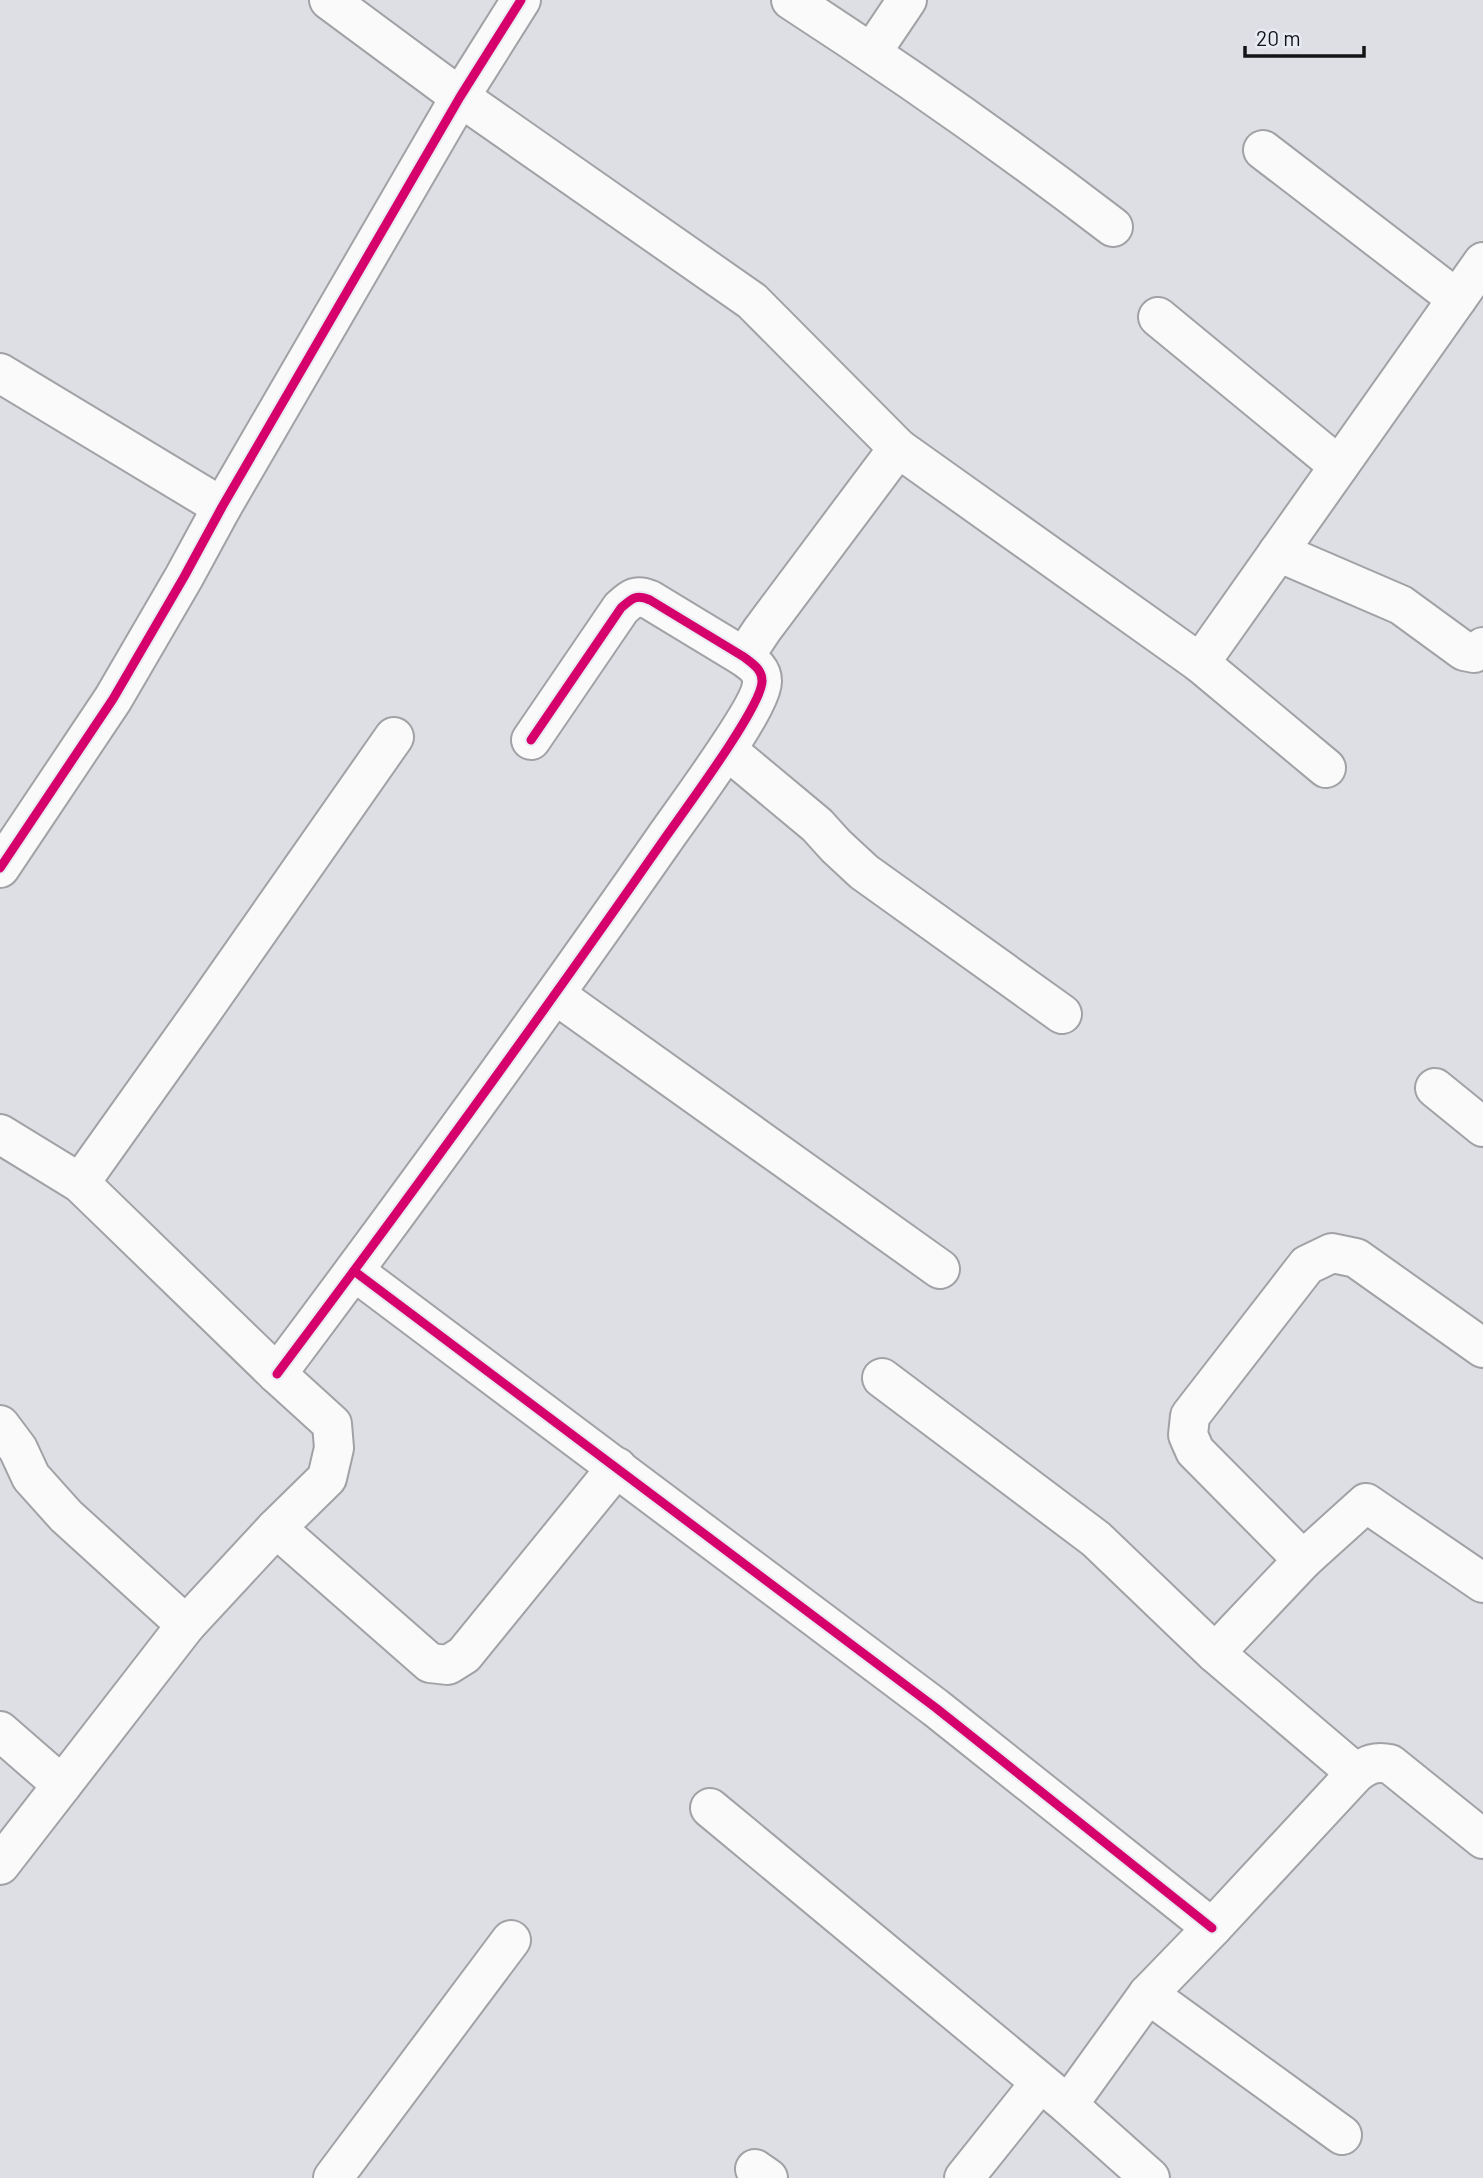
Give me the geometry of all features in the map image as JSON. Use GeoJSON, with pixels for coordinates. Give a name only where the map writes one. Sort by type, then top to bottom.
{"type":"FeatureCollection","features":[{"type":"Feature","properties":{"kind":"street"},"geometry":{"type":"LineString","coordinates":[[329,0],[460,97],[752,301],[898,447],[1200,663],[1326,768]]}},
{"type":"Feature","properties":{"kind":"street"},"geometry":{"type":"LineString","coordinates":[[4,854],[113,699],[460,97],[521,0]]}},
{"type":"Feature","properties":{"kind":"street"},"geometry":{"type":"LineString","coordinates":[[791,0],[872,52],[1016,153],[1113,227]]}},
{"type":"Feature","properties":{"kind":"street"},"geometry":{"type":"LineString","coordinates":[[872,52],[907,0]]}},
{"type":"Feature","properties":{"kind":"street"},"geometry":{"type":"LineString","coordinates":[[1263,150],[1457,299]]}},
{"type":"Feature","properties":{"kind":"street"},"geometry":{"type":"LineString","coordinates":[[1200,663],[1483,262]]}},
{"type":"Feature","properties":{"kind":"street"},"geometry":{"type":"LineString","coordinates":[[1158,317],[1339,466]]}},
{"type":"Feature","properties":{"kind":"street"},"geometry":{"type":"LineString","coordinates":[[0,373],[222,507]]}},
{"type":"Feature","properties":{"kind":"street"},"geometry":{"type":"LineString","coordinates":[[744,657],[898,447]]}},
{"type":"Feature","properties":{"kind":"street"},"geometry":{"type":"LineString","coordinates":[[1278,552],[1401,605],[1464,651],[1474,653],[1483,647]]}},
{"type":"Feature","properties":{"kind":"street"},"geometry":{"type":"LineString","coordinates":[[277,1374],[556,995],[727,750],[758,696],[762,681],[757,666],[744,657],[650,600],[640,596],[632,597],[621,608],[531,740]]}},
{"type":"Feature","properties":{"kind":"street"},"geometry":{"type":"LineString","coordinates":[[80,1183],[394,737]]}},
{"type":"Feature","properties":{"kind":"street"},"geometry":{"type":"LineString","coordinates":[[727,750],[817,825],[864,872],[1062,1014]]}},
{"type":"Feature","properties":{"kind":"street"},"geometry":{"type":"LineString","coordinates":[[556,995],[940,1269]]}},
{"type":"Feature","properties":{"kind":"street"},"geometry":{"type":"LineString","coordinates":[[1435,1088],[1483,1127]]}},
{"type":"Feature","properties":{"kind":"street"},"geometry":{"type":"LineString","coordinates":[[0,1134],[80,1183],[332,1424],[334,1448],[327,1478],[276,1528],[186,1625],[0,1864]]}},
{"type":"Feature","properties":{"kind":"street"},"geometry":{"type":"LineString","coordinates":[[1303,1560],[1195,1451],[1188,1434],[1190,1416],[1307,1265],[1332,1253],[1356,1258],[1477,1330]]}},
{"type":"Feature","properties":{"kind":"street"},"geometry":{"type":"LineString","coordinates":[[354,1271],[936,1708],[1212,1928]]}},
{"type":"Feature","properties":{"kind":"street"},"geometry":{"type":"LineString","coordinates":[[882,1378],[1096,1539],[1215,1653],[1356,1773]]}},
{"type":"Feature","properties":{"kind":"street"},"geometry":{"type":"LineString","coordinates":[[0,1425],[18,1449],[31,1477],[66,1516],[186,1625]]}},
{"type":"Feature","properties":{"kind":"street"},"geometry":{"type":"LineString","coordinates":[[276,1528],[430,1663],[448,1665],[464,1655],[617,1467]]}},
{"type":"Feature","properties":{"kind":"street"},"geometry":{"type":"LineString","coordinates":[[1215,1653],[1303,1560],[1366,1503],[1483,1583]]}},
{"type":"Feature","properties":{"kind":"street"},"geometry":{"type":"LineString","coordinates":[[0,1731],[62,1785]]}},
{"type":"Feature","properties":{"kind":"street"},"geometry":{"type":"LineString","coordinates":[[964,2178],[1054,2094],[1356,1773],[1367,1765],[1379,1761],[1391,1764],[1483,1839]]}},
{"type":"Feature","properties":{"kind":"street"},"geometry":{"type":"LineString","coordinates":[[710,1808],[1054,2094],[1150,2178]]}},
{"type":"Feature","properties":{"kind":"street"},"geometry":{"type":"LineString","coordinates":[[333,2178],[511,1940]]}},
{"type":"Feature","properties":{"kind":"street"},"geometry":{"type":"LineString","coordinates":[[1148,1994],[1342,2135]]}},
{"type":"Feature","properties":{"kind":"cycle path"},"geometry":{"type":"LineString","coordinates":[[0,868],[113,699],[460,97],[521,0]]}},
{"type":"Feature","properties":{"kind":"cycle path"},"geometry":{"type":"LineString","coordinates":[[277,1374],[473,1108],[704,783],[750,712],[759,694],[762,677],[756,667],[744,657],[650,600],[634,598],[621,608],[531,740]]}},
{"type":"Feature","properties":{"kind":"cycle path"},"geometry":{"type":"LineString","coordinates":[[354,1271],[936,1708],[1212,1928]]}}]}
